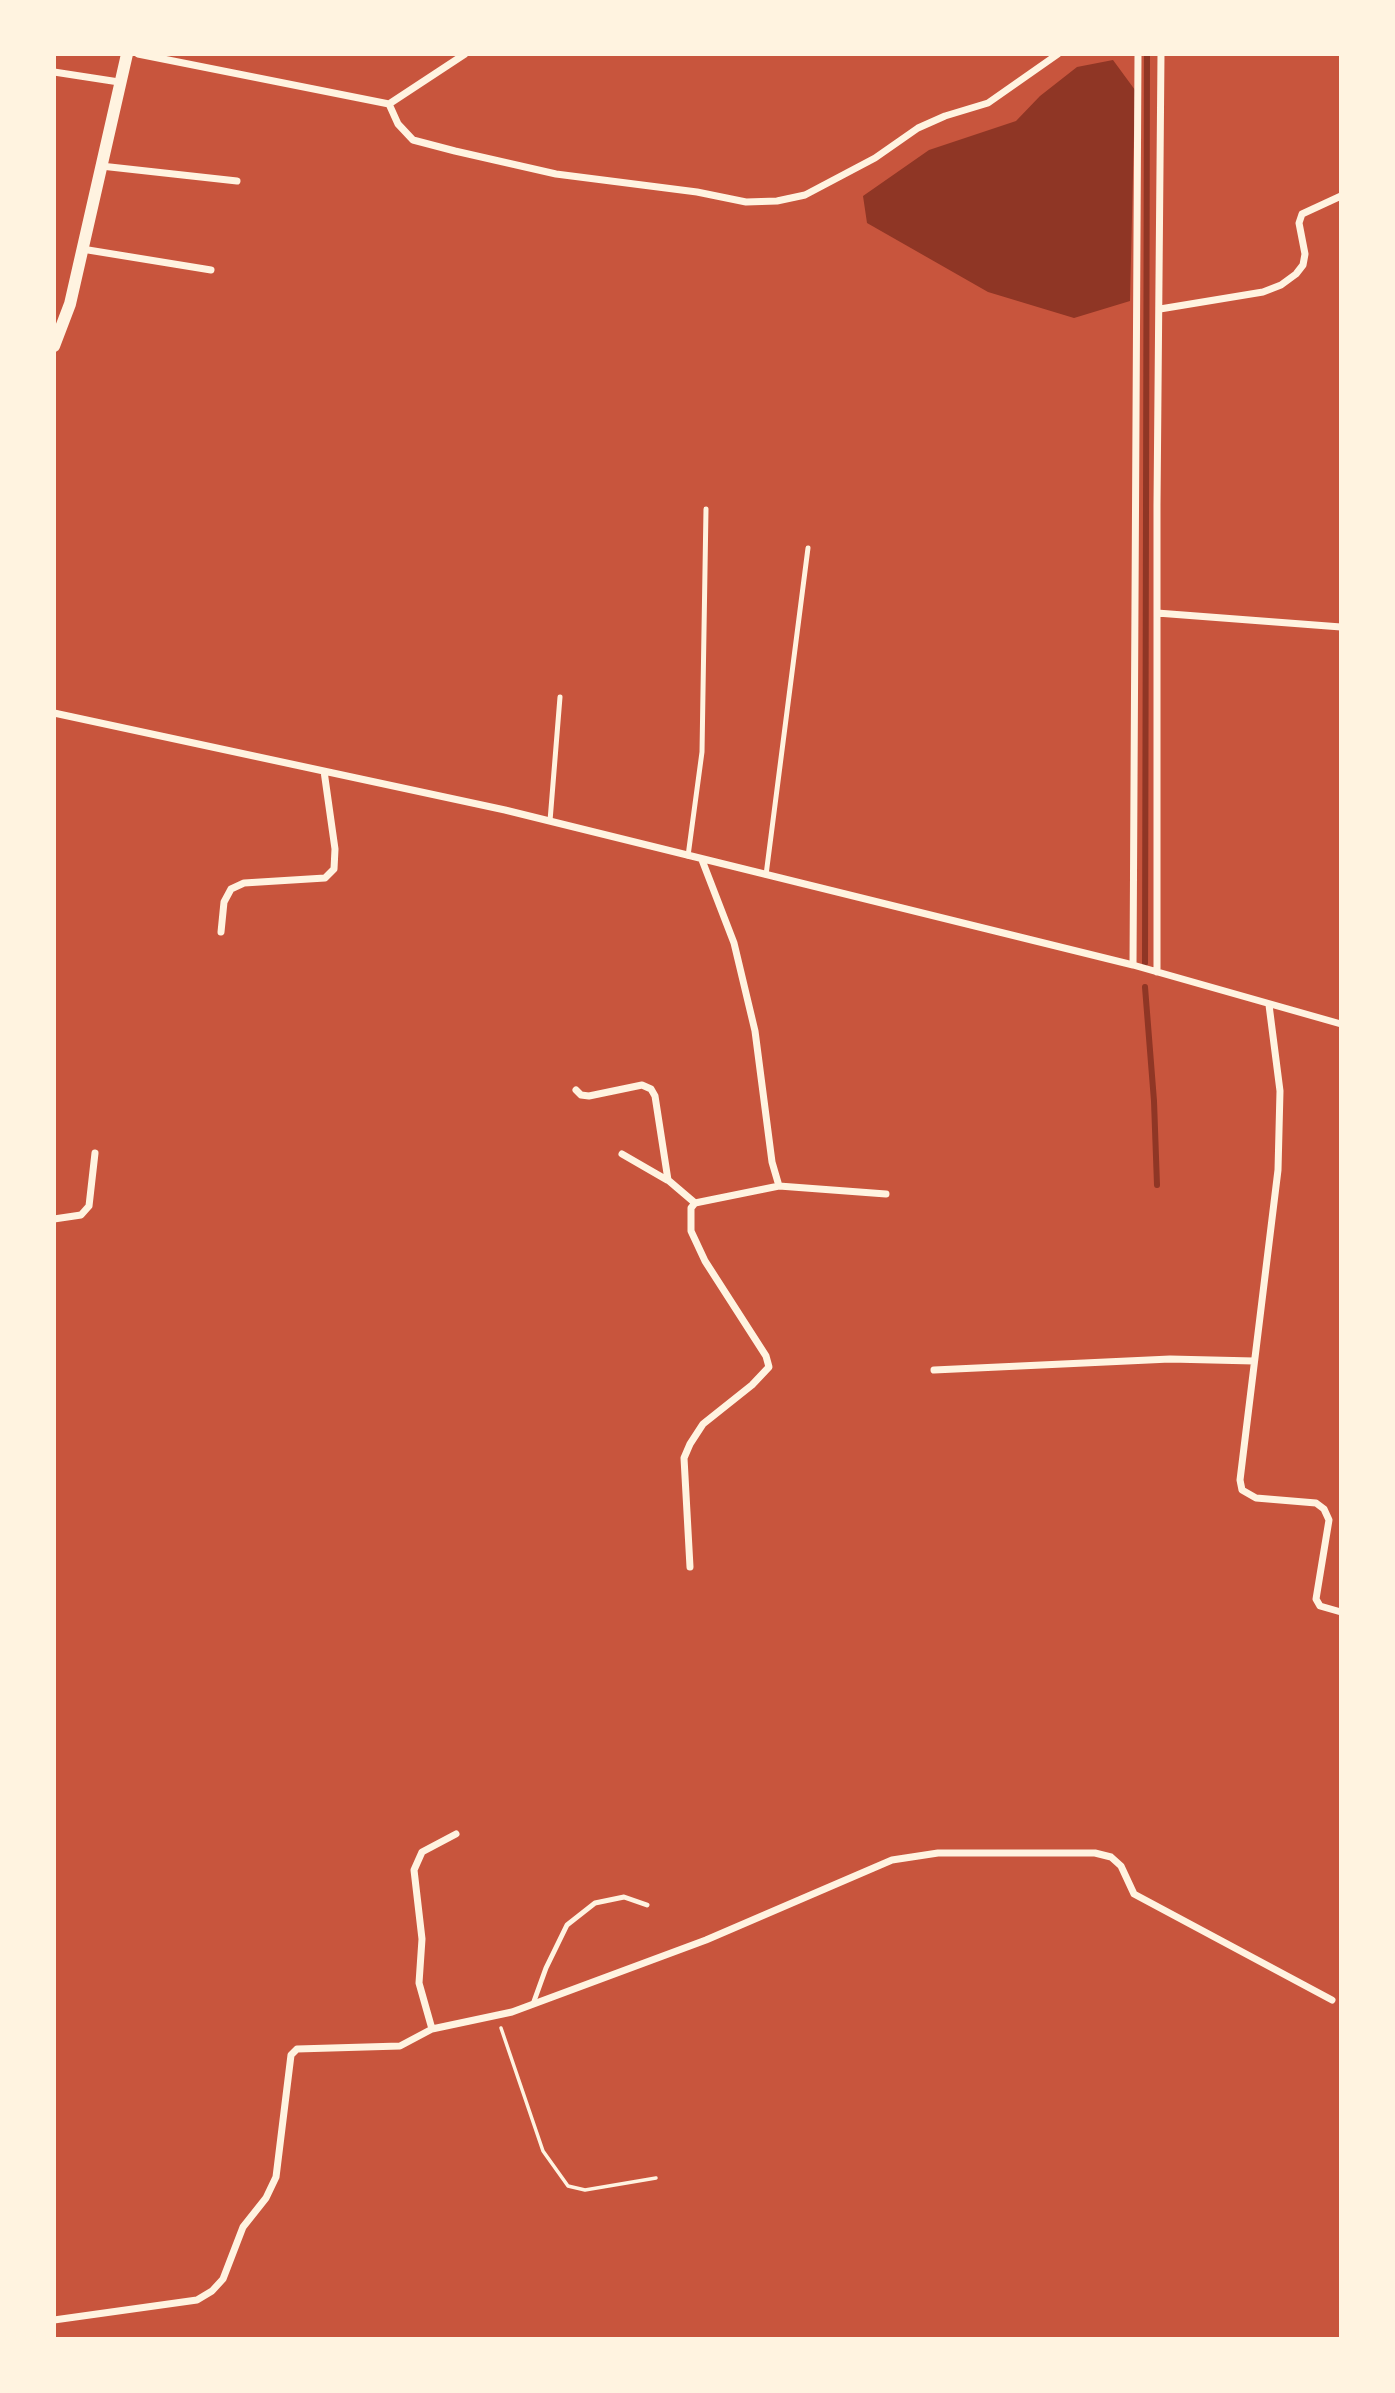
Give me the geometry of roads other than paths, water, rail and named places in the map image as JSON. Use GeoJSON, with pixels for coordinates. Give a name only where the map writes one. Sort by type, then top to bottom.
{"type":"FeatureCollection","features":[{"type":"Feature","properties":{"kind":"street"},"geometry":{"type":"LineString","coordinates":[[54,346],[70,304],[127,54]]}},
{"type":"Feature","properties":{"kind":"street"},"geometry":{"type":"LineString","coordinates":[[138,54],[389,104],[465,54]]}},
{"type":"Feature","properties":{"kind":"street"},"geometry":{"type":"LineString","coordinates":[[389,104],[398,124],[413,140],[455,151],[569,176],[696,192],[746,202],[777,201],[805,195],[875,158],[919,128],[945,116],[988,103],[1058,54]]}},
{"type":"Feature","properties":{"kind":"street"},"geometry":{"type":"LineString","coordinates":[[1133,965],[1138,54]]}},
{"type":"Feature","properties":{"kind":"street"},"geometry":{"type":"LineString","coordinates":[[1157,972],[1161,54]]}},
{"type":"Feature","properties":{"kind":"street"},"geometry":{"type":"LineString","coordinates":[[54,72],[119,82]]}},
{"type":"Feature","properties":{"kind":"street"},"geometry":{"type":"LineString","coordinates":[[101,166],[237,181]]}},
{"type":"Feature","properties":{"kind":"street"},"geometry":{"type":"LineString","coordinates":[[1160,309],[1263,292],[1281,285],[1303,265],[1305,254],[1299,223],[1302,214],[1341,196]]}},
{"type":"Feature","properties":{"kind":"street"},"geometry":{"type":"LineString","coordinates":[[82,249],[211,270]]}},
{"type":"Feature","properties":{"kind":"street"},"geometry":{"type":"LineString","coordinates":[[1157,613],[1341,627]]}},
{"type":"Feature","properties":{"kind":"street"},"geometry":{"type":"LineString","coordinates":[[54,713],[550,821],[1133,965],[1341,1024]]}},
{"type":"Feature","properties":{"kind":"street"},"geometry":{"type":"LineString","coordinates":[[221,932],[224,902],[231,889],[244,883],[325,878],[334,869],[335,849],[324,771]]}},
{"type":"Feature","properties":{"kind":"street"},"geometry":{"type":"LineString","coordinates":[[702,860],[730,932],[749,1006],[772,1162],[779,1186]]}},
{"type":"Feature","properties":{"kind":"street"},"geometry":{"type":"LineString","coordinates":[[1269,1005],[1280,1091],[1279,1170],[1254,1361],[1242,1490],[1256,1498],[1316,1503],[1324,1509],[1329,1520],[1316,1599],[1320,1606],[1341,1612]]}},
{"type":"Feature","properties":{"kind":"street"},"geometry":{"type":"LineString","coordinates":[[576,1090],[581,1095],[589,1096],[642,1085],[651,1089],[655,1096],[668,1180]]}},
{"type":"Feature","properties":{"kind":"street"},"geometry":{"type":"LineString","coordinates":[[54,1219],[81,1215],[89,1206],[95,1153]]}},
{"type":"Feature","properties":{"kind":"street"},"geometry":{"type":"LineString","coordinates":[[622,1154],[668,1180],[695,1203]]}},
{"type":"Feature","properties":{"kind":"street"},"geometry":{"type":"LineString","coordinates":[[695,1203],[779,1186],[886,1194]]}},
{"type":"Feature","properties":{"kind":"street"},"geometry":{"type":"LineString","coordinates":[[690,1567],[684,1458],[703,1424],[752,1385],[769,1367],[766,1356],[705,1261],[691,1231],[690,1216],[695,1203]]}},
{"type":"Feature","properties":{"kind":"street"},"geometry":{"type":"LineString","coordinates":[[934,1370],[1170,1360],[1254,1361]]}},
{"type":"Feature","properties":{"kind":"street"},"geometry":{"type":"LineString","coordinates":[[432,2029],[419,1983],[421,1929],[414,1870],[422,1852],[456,1834]]}},
{"type":"Feature","properties":{"kind":"street"},"geometry":{"type":"LineString","coordinates":[[54,2320],[197,2300],[212,2291],[223,2279],[243,2227],[267,2198],[276,2178],[291,2055],[297,2049],[307,2046],[400,2046],[432,2029],[496,2016],[706,1940],[892,1860],[938,1853],[1095,1853],[1111,1857],[1121,1866],[1134,1894],[1332,2000]]}},
{"type":"Feature","properties":{"kind":"lane"},"geometry":{"type":"LineString","coordinates":[[688,856],[702,752],[706,509]]}},
{"type":"Feature","properties":{"kind":"lane"},"geometry":{"type":"LineString","coordinates":[[766,876],[808,548]]}},
{"type":"Feature","properties":{"kind":"lane"},"geometry":{"type":"LineString","coordinates":[[550,821],[560,697]]}},
{"type":"Feature","properties":{"kind":"lane"},"geometry":{"type":"LineString","coordinates":[[533,2004],[546,1968],[567,1925],[595,1903],[624,1897],[647,1905]]}},
{"type":"Feature","properties":{"kind":"waterway"},"geometry":{"type":"LineString","coordinates":[[1145,963],[1147,54]]}},
{"type":"Feature","properties":{"kind":"waterway"},"geometry":{"type":"LineString","coordinates":[[1145,987],[1157,1185]]}}]}
